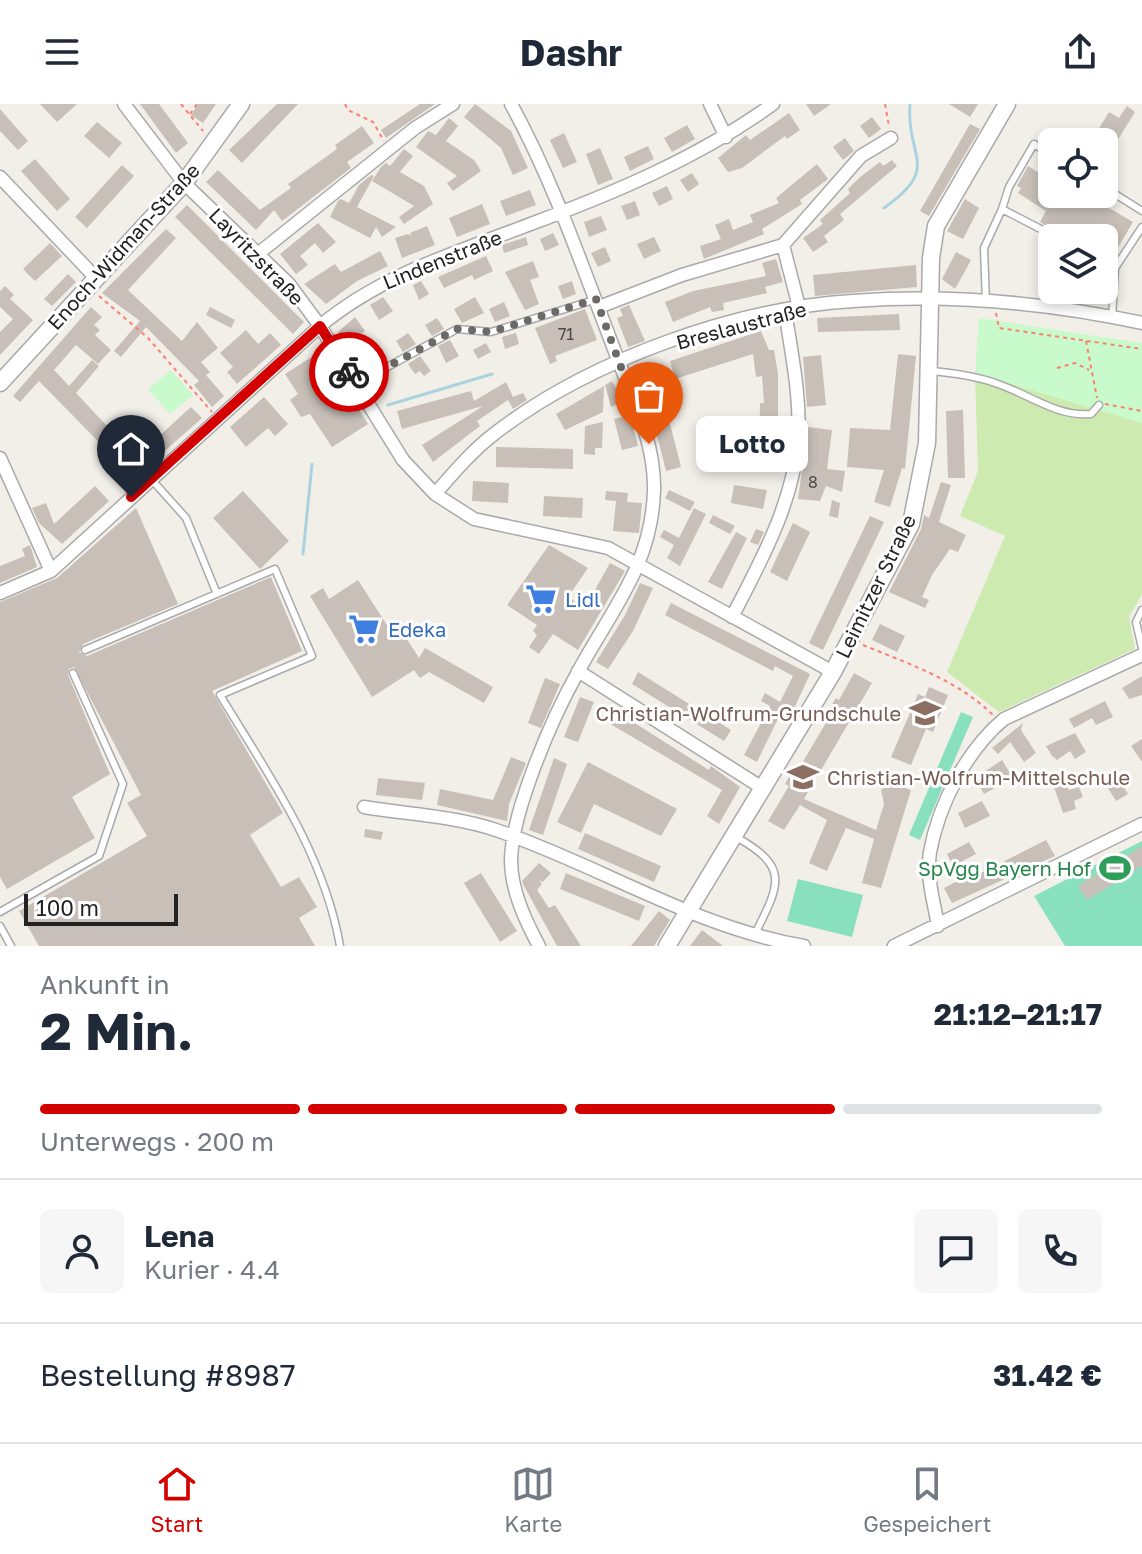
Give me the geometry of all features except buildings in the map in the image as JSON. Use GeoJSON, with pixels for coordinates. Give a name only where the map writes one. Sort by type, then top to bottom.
{"type":"FeatureCollection","features":[{"type":"Feature","properties":{"kind":"street","name":"Layritzstraße"},"geometry":{"type":"LineString","coordinates":[[124,104],[184,183],[289,284],[320,326],[403,460],[435,494],[474,519],[504,528],[593,543],[833,672]]}},
{"type":"Feature","properties":{"kind":"street","name":"Enoch-Widman-Straße"},"geometry":{"type":"LineString","coordinates":[[0,383],[184,183],[241,104]]}},
{"type":"Feature","properties":{"kind":"street"},"geometry":{"type":"LineString","coordinates":[[259,253],[389,148],[453,104]]}},
{"type":"Feature","properties":{"kind":"street"},"geometry":{"type":"LineString","coordinates":[[511,104],[562,212],[598,303],[649,444],[654,487],[651,526],[640,566],[578,671],[556,715],[515,837],[511,860],[514,883],[526,922],[539,946]]}},
{"type":"Feature","properties":{"kind":"street"},"geometry":{"type":"LineString","coordinates":[[710,104],[726,137]]}},
{"type":"Feature","properties":{"kind":"street","name":"Lindenstraße"},"geometry":{"type":"LineString","coordinates":[[0,593],[51,571],[320,326],[365,291],[400,274],[617,191],[726,137],[773,104]]}},
{"type":"Feature","properties":{"kind":"street","name":"Leimitzer Straße"},"geometry":{"type":"LineString","coordinates":[[667,946],[692,911],[833,672],[911,524],[927,443],[931,371],[931,258],[936,226],[1007,104]]}},
{"type":"Feature","properties":{"kind":"street"},"geometry":{"type":"LineString","coordinates":[[598,303],[783,245],[861,156],[891,138]]}},
{"type":"Feature","properties":{"kind":"street"},"geometry":{"type":"LineString","coordinates":[[0,177],[91,281]]}},
{"type":"Feature","properties":{"kind":"street"},"geometry":{"type":"LineString","coordinates":[[783,245],[799,307]]}},
{"type":"Feature","properties":{"kind":"street","name":"Breslaustraße"},"geometry":{"type":"LineString","coordinates":[[435,494],[494,434],[538,404],[619,362],[701,333],[785,310],[851,301],[932,298],[1142,323]]}},
{"type":"Feature","properties":{"kind":"street"},"geometry":{"type":"LineString","coordinates":[[732,617],[779,520],[798,440],[796,383],[785,310]]}},
{"type":"Feature","properties":{"kind":"street"},"geometry":{"type":"LineString","coordinates":[[0,458],[51,571]]}},
{"type":"Feature","properties":{"kind":"street"},"geometry":{"type":"LineString","coordinates":[[938,926],[930,880],[930,853],[939,822],[972,752],[985,734],[1000,722],[1142,655]]}},
{"type":"Feature","properties":{"kind":"street"},"geometry":{"type":"LineString","coordinates":[[578,671],[764,789]]}},
{"type":"Feature","properties":{"kind":"street"},"geometry":{"type":"LineString","coordinates":[[364,807],[492,829],[692,911],[754,940],[804,946]]}},
{"type":"Feature","properties":{"kind":"street"},"geometry":{"type":"LineString","coordinates":[[894,946],[1142,824]]}},
{"type":"Feature","properties":{"kind":"lane"},"geometry":{"type":"LineString","coordinates":[[990,304],[984,248],[1009,187],[1034,144],[1038,147]]}},
{"type":"Feature","properties":{"kind":"lane"},"geometry":{"type":"LineString","coordinates":[[1118,196],[1142,211]]}},
{"type":"Feature","properties":{"kind":"lane"},"geometry":{"type":"LineString","coordinates":[[1002,209],[1038,228]]}},
{"type":"Feature","properties":{"kind":"lane"},"geometry":{"type":"LineString","coordinates":[[1118,263],[1142,227]]}},
{"type":"Feature","properties":{"kind":"lane"},"geometry":{"type":"LineString","coordinates":[[356,384],[457,329],[491,332],[598,303]]}},
{"type":"Feature","properties":{"kind":"lane"},"geometry":{"type":"LineString","coordinates":[[1112,318],[1113,304]]}},
{"type":"Feature","properties":{"kind":"lane"},"geometry":{"type":"LineString","coordinates":[[931,371],[997,383],[1071,416],[1091,414],[1099,405]]}},
{"type":"Feature","properties":{"kind":"lane"},"geometry":{"type":"LineString","coordinates":[[152,479],[186,518],[217,594]]}},
{"type":"Feature","properties":{"kind":"lane"},"geometry":{"type":"LineString","coordinates":[[85,650],[275,569],[312,656],[220,695],[303,836],[331,907],[340,946]]}},
{"type":"Feature","properties":{"kind":"lane"},"geometry":{"type":"LineString","coordinates":[[1142,610],[1136,622],[1142,648]]}},
{"type":"Feature","properties":{"kind":"lane"},"geometry":{"type":"LineString","coordinates":[[0,912],[99,856],[123,784],[73,673]]}},
{"type":"Feature","properties":{"kind":"lane"},"geometry":{"type":"LineString","coordinates":[[736,837],[769,859],[777,876],[772,901],[754,940]]}},
{"type":"Feature","properties":{"kind":"lane"},"geometry":{"type":"LineString","coordinates":[[0,926],[11,946]]}},
{"type":"Feature","properties":{"kind":"path"},"geometry":{"type":"LineString","coordinates":[[181,104],[213,144]]}},
{"type":"Feature","properties":{"kind":"path"},"geometry":{"type":"LineString","coordinates":[[190,115],[197,104]]}},
{"type":"Feature","properties":{"kind":"path"},"geometry":{"type":"LineString","coordinates":[[345,104],[348,110],[373,122],[389,148]]}},
{"type":"Feature","properties":{"kind":"path"},"geometry":{"type":"LineString","coordinates":[[885,104],[891,138]]}},
{"type":"Feature","properties":{"kind":"path"},"geometry":{"type":"LineString","coordinates":[[91,281],[148,338],[218,418]]}},
{"type":"Feature","properties":{"kind":"path"},"geometry":{"type":"LineString","coordinates":[[990,304],[999,328],[1142,349]]}},
{"type":"Feature","properties":{"kind":"path"},"geometry":{"type":"LineString","coordinates":[[1086,340],[1099,405],[1111,403],[1142,411]]}},
{"type":"Feature","properties":{"kind":"path"},"geometry":{"type":"LineString","coordinates":[[1057,368],[1075,363],[1090,371]]}},
{"type":"Feature","properties":{"kind":"path"},"geometry":{"type":"LineString","coordinates":[[850,640],[936,675],[976,698],[1000,722]]}},
{"type":"Feature","properties":{"kind":"green space"},"geometry":{"type":"Polygon","coordinates":[[[979,318],[1142,343],[1142,423],[975,373],[979,318]]]}},
{"type":"Feature","properties":{"kind":"green space"},"geometry":{"type":"Polygon","coordinates":[[[171,370],[193,395],[170,414],[148,389],[171,370]]]}},
{"type":"Feature","properties":{"kind":"green space"},"geometry":{"type":"Polygon","coordinates":[[[975,373],[1142,423],[1142,594],[1129,617],[1135,649],[999,712],[947,672],[1005,536],[960,516],[978,471],[975,373]]]}},
{"type":"Feature","properties":{"kind":"green space"},"geometry":{"type":"Polygon","coordinates":[[[961,712],[973,717],[920,840],[909,835],[961,712]]]}},
{"type":"Feature","properties":{"kind":"green space","name":"SpVgg Bayern Hof"},"geometry":{"type":"Polygon","coordinates":[[[1142,841],[1142,946],[1065,946],[1034,896],[1142,841]]]}},
{"type":"Feature","properties":{"kind":"green space"},"geometry":{"type":"Polygon","coordinates":[[[798,879],[863,895],[852,937],[787,921],[798,879]]]}},
{"type":"Feature","properties":{"kind":"waterway"},"geometry":{"type":"LineString","coordinates":[[884,208],[902,194],[917,172],[910,104]]}},
{"type":"Feature","properties":{"kind":"waterway"},"geometry":{"type":"LineString","coordinates":[[388,405],[492,374]]}},
{"type":"Feature","properties":{"kind":"waterway"},"geometry":{"type":"LineString","coordinates":[[303,554],[312,464]]}},
{"type":"Feature","properties":{"kind":"way so far"},"geometry":{"type":"LineString","coordinates":[[349,372],[356,384],[457,329],[491,332],[596,299],[649,444]]}},
{"type":"Feature","properties":{"kind":"place","name":"Lotto"},"geometry":{"type":"Point","coordinates":[649,444]}},
{"type":"Feature","properties":{"kind":"place","name":"Lidl"},"geometry":{"type":"Point","coordinates":[541,599]}},
{"type":"Feature","properties":{"kind":"place","name":"Edeka"},"geometry":{"type":"Point","coordinates":[364,629]}},
{"type":"Feature","properties":{"kind":"place","name":"Christian-Wolfrum-Grundschule"},"geometry":{"type":"Point","coordinates":[925,713]}},
{"type":"Feature","properties":{"kind":"place","name":"Christian-Wolfrum-Mittelschule"},"geometry":{"type":"Point","coordinates":[803,777]}},
{"type":"Feature","properties":{"kind":"place","name":"SpVgg Bayern Hof"},"geometry":{"type":"Point","coordinates":[1115,868]}},
{"type":"Feature","properties":{"kind":"route"},"geometry":{"type":"LineString","coordinates":[[131,497],[320,326],[349,372]]}}]}
